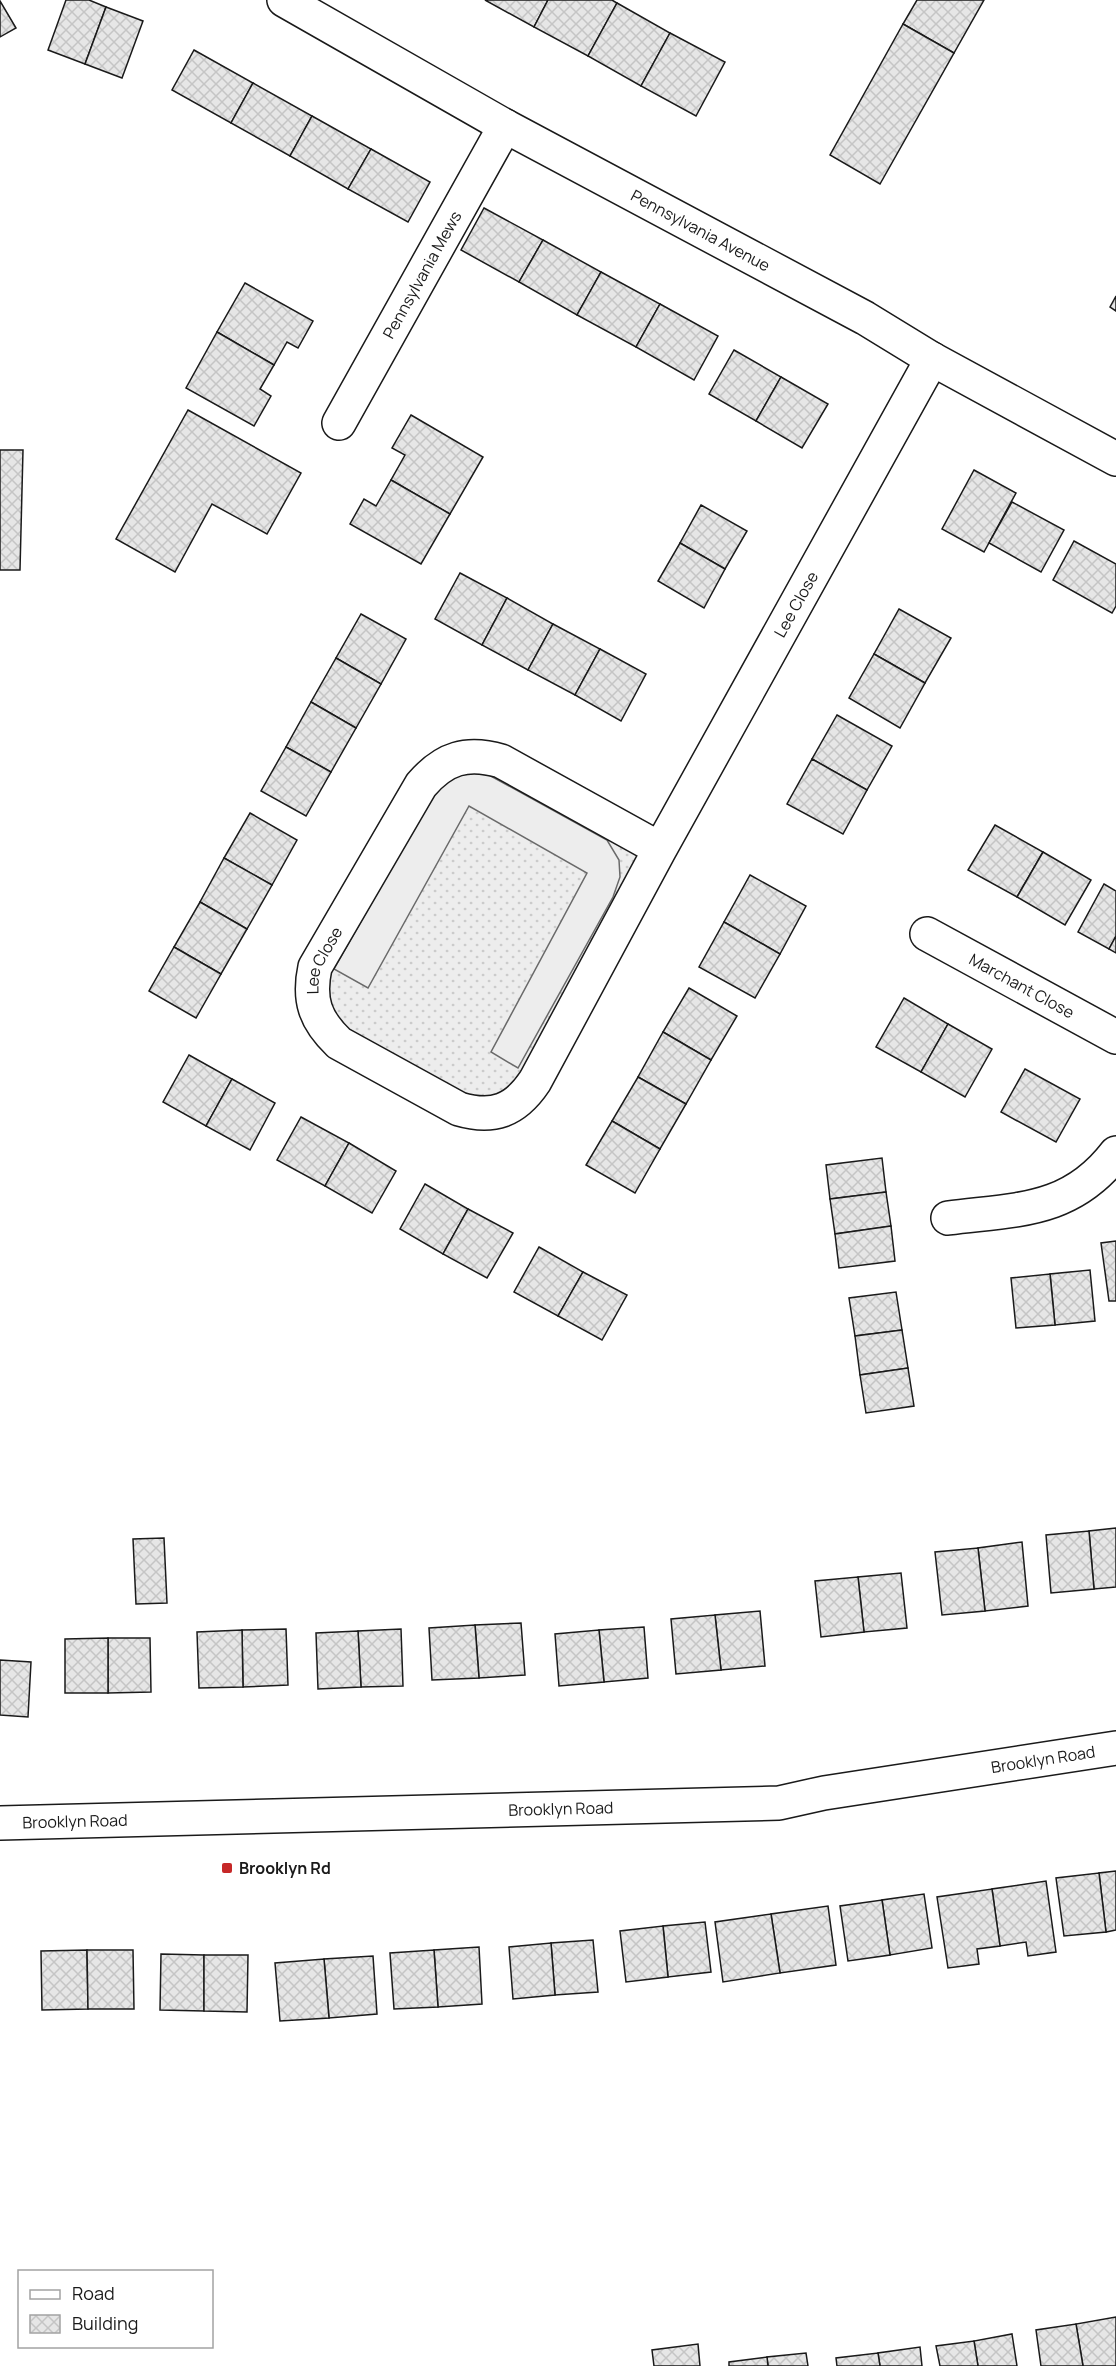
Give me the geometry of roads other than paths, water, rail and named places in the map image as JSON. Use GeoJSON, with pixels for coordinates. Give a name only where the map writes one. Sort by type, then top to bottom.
{"type":"FeatureCollection","features":[{"type":"Feature","properties":{"kind":"street","name":"Pennsylvania Avenue"},"geometry":{"type":"LineString","coordinates":[[284,0],[505,126],[865,318],[932,359],[1116,459]]}},
{"type":"Feature","properties":{"kind":"street","name":"Pennsylvania Mews"},"geometry":{"type":"LineString","coordinates":[[339,423],[505,126]]}},
{"type":"Feature","properties":{"kind":"street","name":"Lee Close"},"geometry":{"type":"LineString","coordinates":[[660,849],[501,761],[475,756],[446,762],[432,772],[421,785],[315,967],[312,982],[317,1015],[326,1030],[339,1043],[459,1108],[474,1113],[491,1113],[517,1102],[535,1081],[660,849],[932,359]]}},
{"type":"Feature","properties":{"kind":"street","name":"Marchant Close"},"geometry":{"type":"LineString","coordinates":[[927,934],[1116,1036]]}},
{"type":"Feature","properties":{"kind":"street"},"geometry":{"type":"LineString","coordinates":[[948,1218],[1048,1204],[1068,1196],[1087,1184],[1116,1153]]}},
{"type":"Feature","properties":{"kind":"street","name":"Brooklyn Road"},"geometry":{"type":"LineString","coordinates":[[0,1823],[779,1803],[824,1793],[1116,1748]]}},
{"type":"Feature","properties":{"kind":"place","name":"Brooklyn Rd"},"geometry":{"type":"Point","coordinates":[227,1868]}}]}
